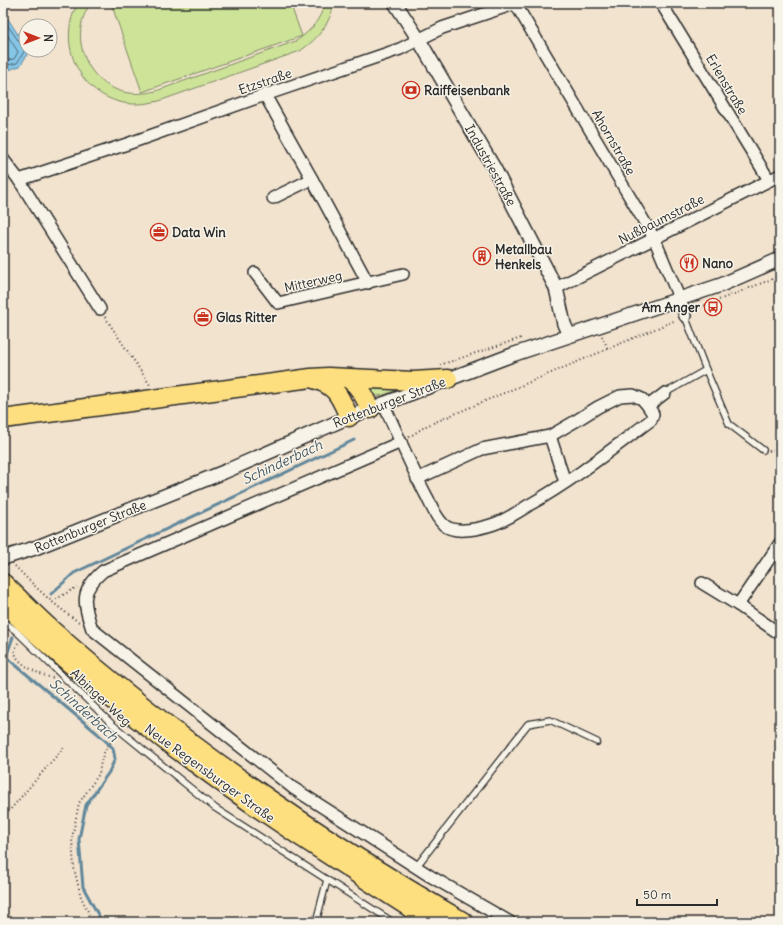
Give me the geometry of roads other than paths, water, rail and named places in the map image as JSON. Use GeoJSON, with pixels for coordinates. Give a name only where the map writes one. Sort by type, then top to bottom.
{"type":"FeatureCollection","features":[{"type":"Feature","properties":{"kind":"highway"},"geometry":{"type":"LineString","coordinates":[[3,419],[311,378],[412,381],[448,379]]}},
{"type":"Feature","properties":{"kind":"highway"},"geometry":{"type":"LineString","coordinates":[[311,378],[322,381],[333,387],[340,397],[349,417]]}},
{"type":"Feature","properties":{"kind":"highway"},"geometry":{"type":"LineString","coordinates":[[348,378],[356,384],[377,406]]}},
{"type":"Feature","properties":{"kind":"highway"},"geometry":{"type":"LineString","coordinates":[[3,583],[53,631],[180,734],[227,769],[331,841],[464,922]]}},
{"type":"Feature","properties":{"kind":"highway","name":"Neue Regensburger Straße"},"geometry":{"type":"LineString","coordinates":[[3,603],[43,641],[174,748],[278,823],[433,922]]}},
{"type":"Feature","properties":{"kind":"street","name":"Industriestraße"},"geometry":{"type":"LineString","coordinates":[[395,3],[419,40],[494,168],[556,288],[564,324],[569,335]]}},
{"type":"Feature","properties":{"kind":"street","name":"Etzstraße"},"geometry":{"type":"LineString","coordinates":[[19,180],[130,144],[265,95],[400,49],[442,28],[516,3]]}},
{"type":"Feature","properties":{"kind":"street","name":"Ahornstraße"},"geometry":{"type":"LineString","coordinates":[[516,3],[654,238],[680,300]]}},
{"type":"Feature","properties":{"kind":"street","name":"Erlenstraße"},"geometry":{"type":"LineString","coordinates":[[661,3],[769,180]]}},
{"type":"Feature","properties":{"kind":"street","name":"Mitterweg"},"geometry":{"type":"LineString","coordinates":[[265,95],[368,283]]}},
{"type":"Feature","properties":{"kind":"street"},"geometry":{"type":"LineString","coordinates":[[3,159],[19,180],[100,309]]}},
{"type":"Feature","properties":{"kind":"street","name":"Nußbaumstraße"},"geometry":{"type":"LineString","coordinates":[[556,288],[780,175]]}},
{"type":"Feature","properties":{"kind":"street"},"geometry":{"type":"LineString","coordinates":[[273,198],[312,179]]}},
{"type":"Feature","properties":{"kind":"street","name":"Rottenburger Straße"},"geometry":{"type":"LineString","coordinates":[[8,561],[34,548],[224,472],[377,406],[569,335],[680,300],[721,285],[780,260]]}},
{"type":"Feature","properties":{"kind":"street","name":"Mitterweg"},"geometry":{"type":"LineString","coordinates":[[255,273],[278,303],[403,274]]}},
{"type":"Feature","properties":{"kind":"street"},"geometry":{"type":"LineString","coordinates":[[680,300],[685,316]]}},
{"type":"Feature","properties":{"kind":"street"},"geometry":{"type":"LineString","coordinates":[[648,406],[665,393]]}},
{"type":"Feature","properties":{"kind":"street"},"geometry":{"type":"LineString","coordinates":[[377,406],[401,442],[417,478],[438,518],[446,527],[457,530],[471,530],[495,524],[533,503],[565,482],[651,420],[653,414],[642,399],[633,395],[620,396],[598,407],[550,436],[482,449],[417,478]]}},
{"type":"Feature","properties":{"kind":"street"},"geometry":{"type":"LineString","coordinates":[[550,436],[565,482]]}},
{"type":"Feature","properties":{"kind":"street"},"geometry":{"type":"LineString","coordinates":[[401,442],[103,571],[92,583],[85,596],[85,608],[92,629],[293,788],[430,876],[510,922]]}},
{"type":"Feature","properties":{"kind":"street"},"geometry":{"type":"LineString","coordinates":[[738,605],[780,543]]}},
{"type":"Feature","properties":{"kind":"street"},"geometry":{"type":"LineString","coordinates":[[702,582],[780,634]]}},
{"type":"Feature","properties":{"kind":"lane"},"geometry":{"type":"LineString","coordinates":[[685,316],[729,424],[763,450]]}},
{"type":"Feature","properties":{"kind":"lane"},"geometry":{"type":"LineString","coordinates":[[665,393],[706,370]]}},
{"type":"Feature","properties":{"kind":"lane","name":"Albinger Weg"},"geometry":{"type":"LineString","coordinates":[[3,621],[16,631],[113,725],[215,808],[393,922]]}},
{"type":"Feature","properties":{"kind":"lane"},"geometry":{"type":"LineString","coordinates":[[416,867],[528,724],[550,720],[597,742]]}},
{"type":"Feature","properties":{"kind":"lane"},"geometry":{"type":"LineString","coordinates":[[316,922],[327,880]]}},
{"type":"Feature","properties":{"kind":"water"},"geometry":{"type":"Polygon","coordinates":[[[3,11],[18,34],[18,58],[25,58],[20,66],[6,71],[3,69],[3,11]]]}},
{"type":"Feature","properties":{"kind":"waterway","name":"Schinderbach"},"geometry":{"type":"LineString","coordinates":[[51,594],[74,573],[354,440]]}},
{"type":"Feature","properties":{"kind":"waterway","name":"Schinderbach"},"geometry":{"type":"LineString","coordinates":[[13,637],[6,657],[113,748],[115,759],[109,772],[86,805],[79,839],[83,887],[102,922]]}},
{"type":"Feature","properties":{"kind":"place","name":"Raiffeisenbank"},"geometry":{"type":"Point","coordinates":[411,90]}},
{"type":"Feature","properties":{"kind":"place","name":"Data Win"},"geometry":{"type":"Point","coordinates":[159,232]}},
{"type":"Feature","properties":{"kind":"place","name":"Metallbau Henkels"},"geometry":{"type":"Point","coordinates":[482,256]}},
{"type":"Feature","properties":{"kind":"place","name":"Nano"},"geometry":{"type":"Point","coordinates":[689,263]}},
{"type":"Feature","properties":{"kind":"place","name":"Am Anger"},"geometry":{"type":"Point","coordinates":[713,307]}},
{"type":"Feature","properties":{"kind":"place","name":"Glas Ritter"},"geometry":{"type":"Point","coordinates":[203,317]}}]}
